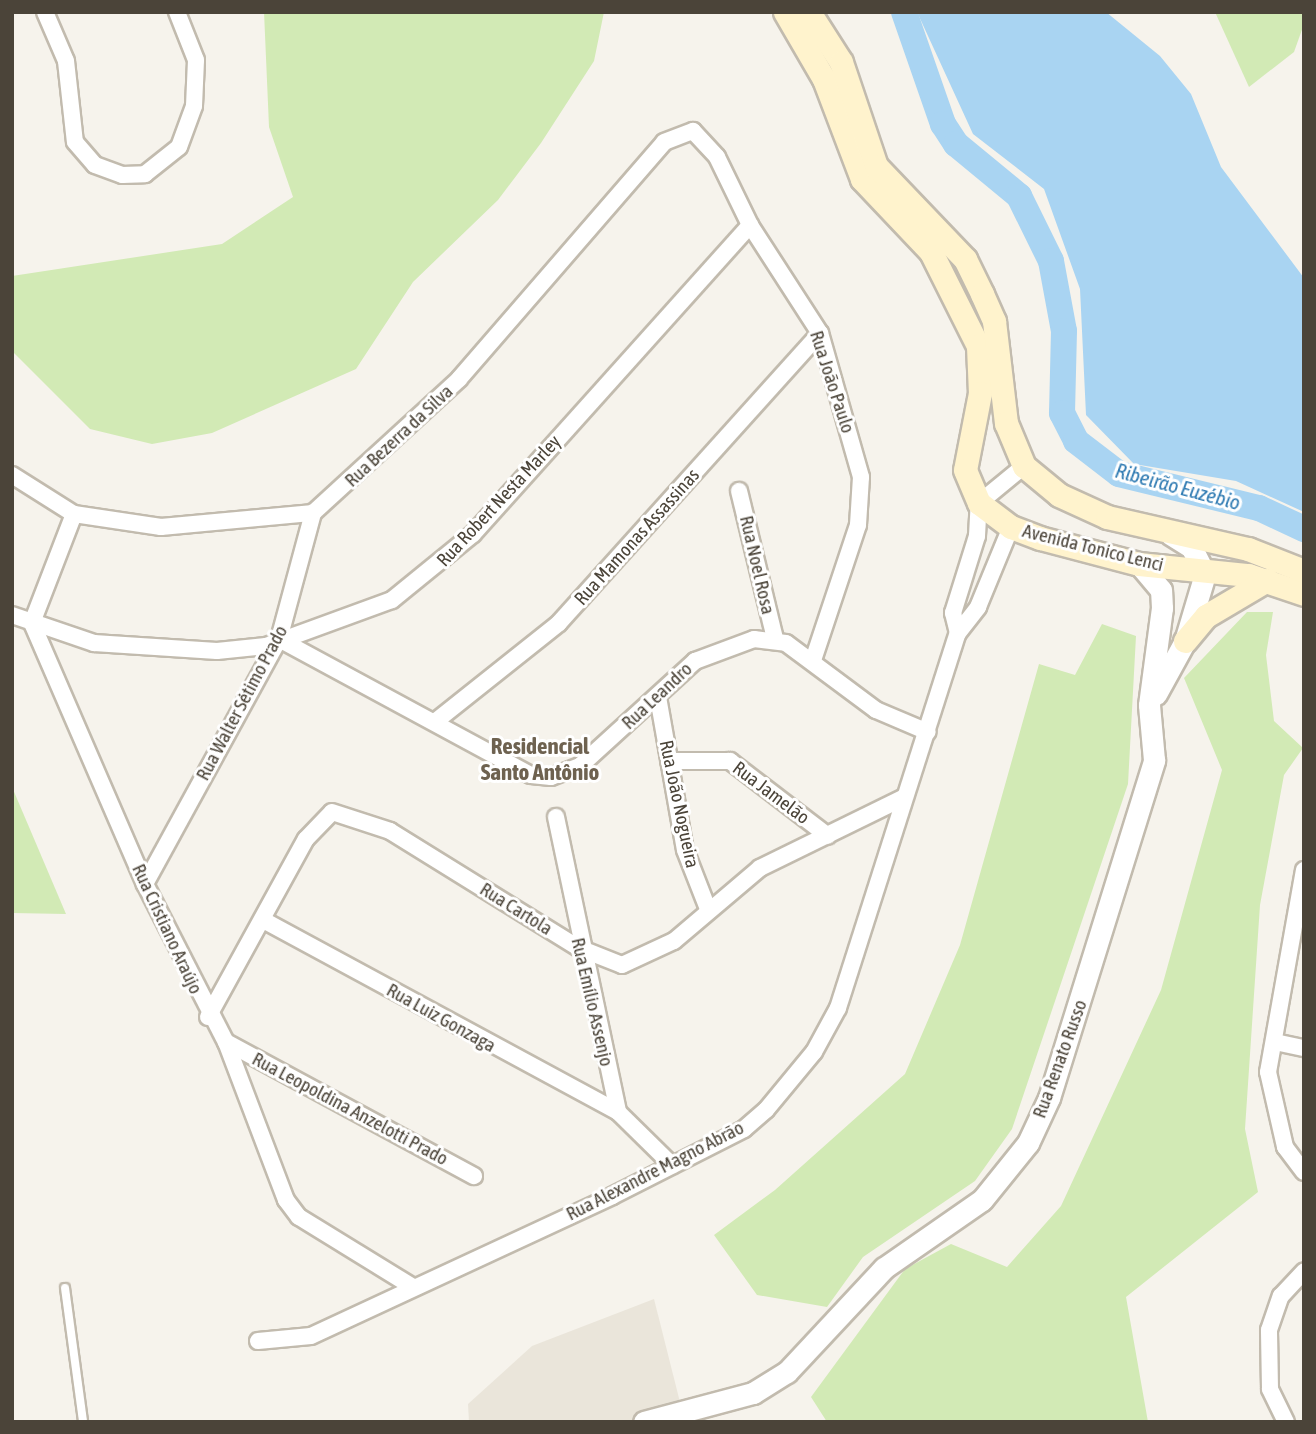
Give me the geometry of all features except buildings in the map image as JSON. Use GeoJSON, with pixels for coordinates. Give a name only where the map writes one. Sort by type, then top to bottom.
{"type":"FeatureCollection","features":[{"type":"Feature","properties":{"kind":"main road"},"geometry":{"type":"LineString","coordinates":[[785,12],[824,79],[863,179],[931,252],[978,346],[980,393],[965,470],[979,503]]}},
{"type":"Feature","properties":{"kind":"main road","name":"Avenida Tonico Lenci"},"geometry":{"type":"LineString","coordinates":[[809,12],[841,62],[876,166],[965,260],[982,294],[994,321],[1006,423],[1024,466],[1059,495],[1160,532],[1248,550],[1304,571]]}},
{"type":"Feature","properties":{"kind":"main road","name":"Avenida Tonico Lenci"},"geometry":{"type":"LineString","coordinates":[[979,503],[1011,527],[1090,546],[1139,564],[1267,580],[1304,594]]}},
{"type":"Feature","properties":{"kind":"main road"},"geometry":{"type":"LineString","coordinates":[[1090,546],[1170,555],[1172,546],[1160,532]]}},
{"type":"Feature","properties":{"kind":"main road"},"geometry":{"type":"LineString","coordinates":[[1185,641],[1206,616],[1267,580]]}},
{"type":"Feature","properties":{"kind":"street"},"geometry":{"type":"LineString","coordinates":[[45,12],[66,61],[75,142],[95,165],[122,175],[145,174],[179,147],[194,106],[196,60],[177,12]]}},
{"type":"Feature","properties":{"kind":"street","name":"Rua João Paulo"},"geometry":{"type":"LineString","coordinates":[[693,131],[718,157],[750,225],[820,333],[863,499],[813,660]]}},
{"type":"Feature","properties":{"kind":"street","name":"Rua Bezerra da Silva"},"geometry":{"type":"LineString","coordinates":[[313,513],[459,379],[664,142],[693,131]]}},
{"type":"Feature","properties":{"kind":"street","name":"Rua Robert Nesta Marley"},"geometry":{"type":"LineString","coordinates":[[12,615],[94,643],[153,650],[218,651],[279,639],[361,613],[417,585],[473,534],[750,225]]}},
{"type":"Feature","properties":{"kind":"street","name":"Rua Mamonas Assassinas"},"geometry":{"type":"LineString","coordinates":[[436,721],[559,623],[820,333]]}},
{"type":"Feature","properties":{"kind":"street"},"geometry":{"type":"LineString","coordinates":[[958,633],[953,613],[967,570],[979,503],[1024,466]]}},
{"type":"Feature","properties":{"kind":"street"},"geometry":{"type":"LineString","coordinates":[[12,475],[74,514],[161,527],[313,513]]}},
{"type":"Feature","properties":{"kind":"street","name":"Rua Noel Rosa"},"geometry":{"type":"LineString","coordinates":[[739,491],[775,639]]}},
{"type":"Feature","properties":{"kind":"street","name":"Rua Walter Sétimo Prado"},"geometry":{"type":"LineString","coordinates":[[145,884],[279,639],[313,513]]}},
{"type":"Feature","properties":{"kind":"street"},"geometry":{"type":"LineString","coordinates":[[32,623],[74,514]]}},
{"type":"Feature","properties":{"kind":"street"},"geometry":{"type":"LineString","coordinates":[[958,633],[975,613],[1011,527]]}},
{"type":"Feature","properties":{"kind":"street"},"geometry":{"type":"LineString","coordinates":[[1149,705],[1185,641],[1205,574],[1191,547],[1160,532]]}},
{"type":"Feature","properties":{"kind":"street","name":"Rua Renato Russo"},"geometry":{"type":"LineString","coordinates":[[644,1422],[752,1393],[788,1372],[884,1268],[948,1228],[1006,1175],[1049,1098],[1106,925],[1154,760],[1149,705],[1162,608],[1161,590],[1139,564]]}},
{"type":"Feature","properties":{"kind":"street"},"geometry":{"type":"LineString","coordinates":[[967,570],[990,574]]}},
{"type":"Feature","properties":{"kind":"street","name":"Rua Cristiano Araújo"},"geometry":{"type":"LineString","coordinates":[[32,623],[145,884],[208,1017],[226,1042],[293,1211],[414,1287]]}},
{"type":"Feature","properties":{"kind":"street","name":"Rua Alexandre Magno Abrão"},"geometry":{"type":"LineString","coordinates":[[258,1341],[310,1336],[744,1129],[814,1052],[850,980],[903,798],[928,732],[958,633]]}},
{"type":"Feature","properties":{"kind":"street","name":"Rua Leandro"},"geometry":{"type":"LineString","coordinates":[[279,639],[436,721],[505,765],[551,777],[597,753],[710,650],[775,639]]}},
{"type":"Feature","properties":{"kind":"street"},"geometry":{"type":"LineString","coordinates":[[775,639],[813,660],[876,710],[928,732]]}},
{"type":"Feature","properties":{"kind":"street","name":"Rua João Nogueira"},"geometry":{"type":"LineString","coordinates":[[658,697],[685,850],[708,909]]}},
{"type":"Feature","properties":{"kind":"street","name":"Rua Jamelão"},"geometry":{"type":"LineString","coordinates":[[669,761],[730,761],[828,836]]}},
{"type":"Feature","properties":{"kind":"street","name":"Rua Cartola"},"geometry":{"type":"LineString","coordinates":[[208,1017],[265,921],[312,830],[332,812],[347,812],[579,948],[631,963],[674,940],[760,868],[903,798]]}},
{"type":"Feature","properties":{"kind":"street","name":"Rua Emílio Assenjo"},"geometry":{"type":"LineString","coordinates":[[556,817],[579,948],[618,1112]]}},
{"type":"Feature","properties":{"kind":"street"},"geometry":{"type":"LineString","coordinates":[[1304,870],[1300,933],[1275,1042],[1269,1099],[1285,1147],[1304,1172]]}},
{"type":"Feature","properties":{"kind":"street","name":"Rua Luiz Gonzaga"},"geometry":{"type":"LineString","coordinates":[[265,921],[618,1112]]}},
{"type":"Feature","properties":{"kind":"street","name":"Rua Leopoldina Anzelotti Prado"},"geometry":{"type":"LineString","coordinates":[[226,1042],[474,1176]]}},
{"type":"Feature","properties":{"kind":"street"},"geometry":{"type":"LineString","coordinates":[[1275,1042],[1304,1048]]}},
{"type":"Feature","properties":{"kind":"street"},"geometry":{"type":"LineString","coordinates":[[618,1112],[672,1165]]}},
{"type":"Feature","properties":{"kind":"street"},"geometry":{"type":"LineString","coordinates":[[1286,1422],[1270,1389],[1269,1330],[1281,1296],[1304,1271]]}},
{"type":"Feature","properties":{"kind":"lane"},"geometry":{"type":"LineString","coordinates":[[65,1288],[83,1422]]}},
{"type":"Feature","properties":{"kind":"shaded area"},"geometry":{"type":"Polygon","coordinates":[[[654,1299],[685,1422],[469,1422],[468,1404],[532,1346],[654,1299]]]}},
{"type":"Feature","properties":{"kind":"green space"},"geometry":{"type":"Polygon","coordinates":[[[264,12],[604,12],[594,61],[541,143],[498,200],[413,282],[356,369],[212,433],[152,444],[90,429],[12,351],[12,276],[222,244],[293,197],[269,127],[264,12]]]}},
{"type":"Feature","properties":{"kind":"green space"},"geometry":{"type":"Polygon","coordinates":[[[1215,12],[1304,12],[1304,24],[1294,52],[1249,87],[1215,12]]]}},
{"type":"Feature","properties":{"kind":"green space"},"geometry":{"type":"Polygon","coordinates":[[[1247,612],[1273,612],[1266,655],[1274,721],[1303,748],[1284,775],[1260,905],[1245,1129],[1258,1192],[1126,1297],[1148,1422],[827,1422],[811,1397],[905,1269],[951,1244],[1007,1267],[1061,1206],[1161,990],[1222,770],[1184,678],[1247,612]]]}},
{"type":"Feature","properties":{"kind":"green space"},"geometry":{"type":"Polygon","coordinates":[[[1102,624],[1136,636],[1128,784],[1012,1129],[975,1181],[863,1257],[827,1307],[757,1295],[714,1235],[775,1190],[905,1074],[960,945],[1039,664],[1075,675],[1102,624]]]}},
{"type":"Feature","properties":{"kind":"green space"},"geometry":{"type":"Polygon","coordinates":[[[12,787],[66,914],[12,913],[12,787]]]}},
{"type":"Feature","properties":{"kind":"water"},"geometry":{"type":"Polygon","coordinates":[[[917,12],[1106,12],[1160,56],[1191,94],[1221,167],[1304,278],[1304,512],[1236,481],[1134,464],[1086,415],[1080,289],[1044,189],[973,134],[917,12]]]}},
{"type":"Feature","properties":{"kind":"waterway","name":"Ribeirão Euzébio"},"geometry":{"type":"LineString","coordinates":[[904,12],[943,124],[956,144],[1019,196],[1051,261],[1064,331],[1062,413],[1076,441],[1119,474],[1259,508],[1304,529]]}},
{"type":"Feature","properties":{"kind":"district","name":"Residencial Santo Antônio"},"geometry":{"type":"Point","coordinates":[540,759]}}]}
